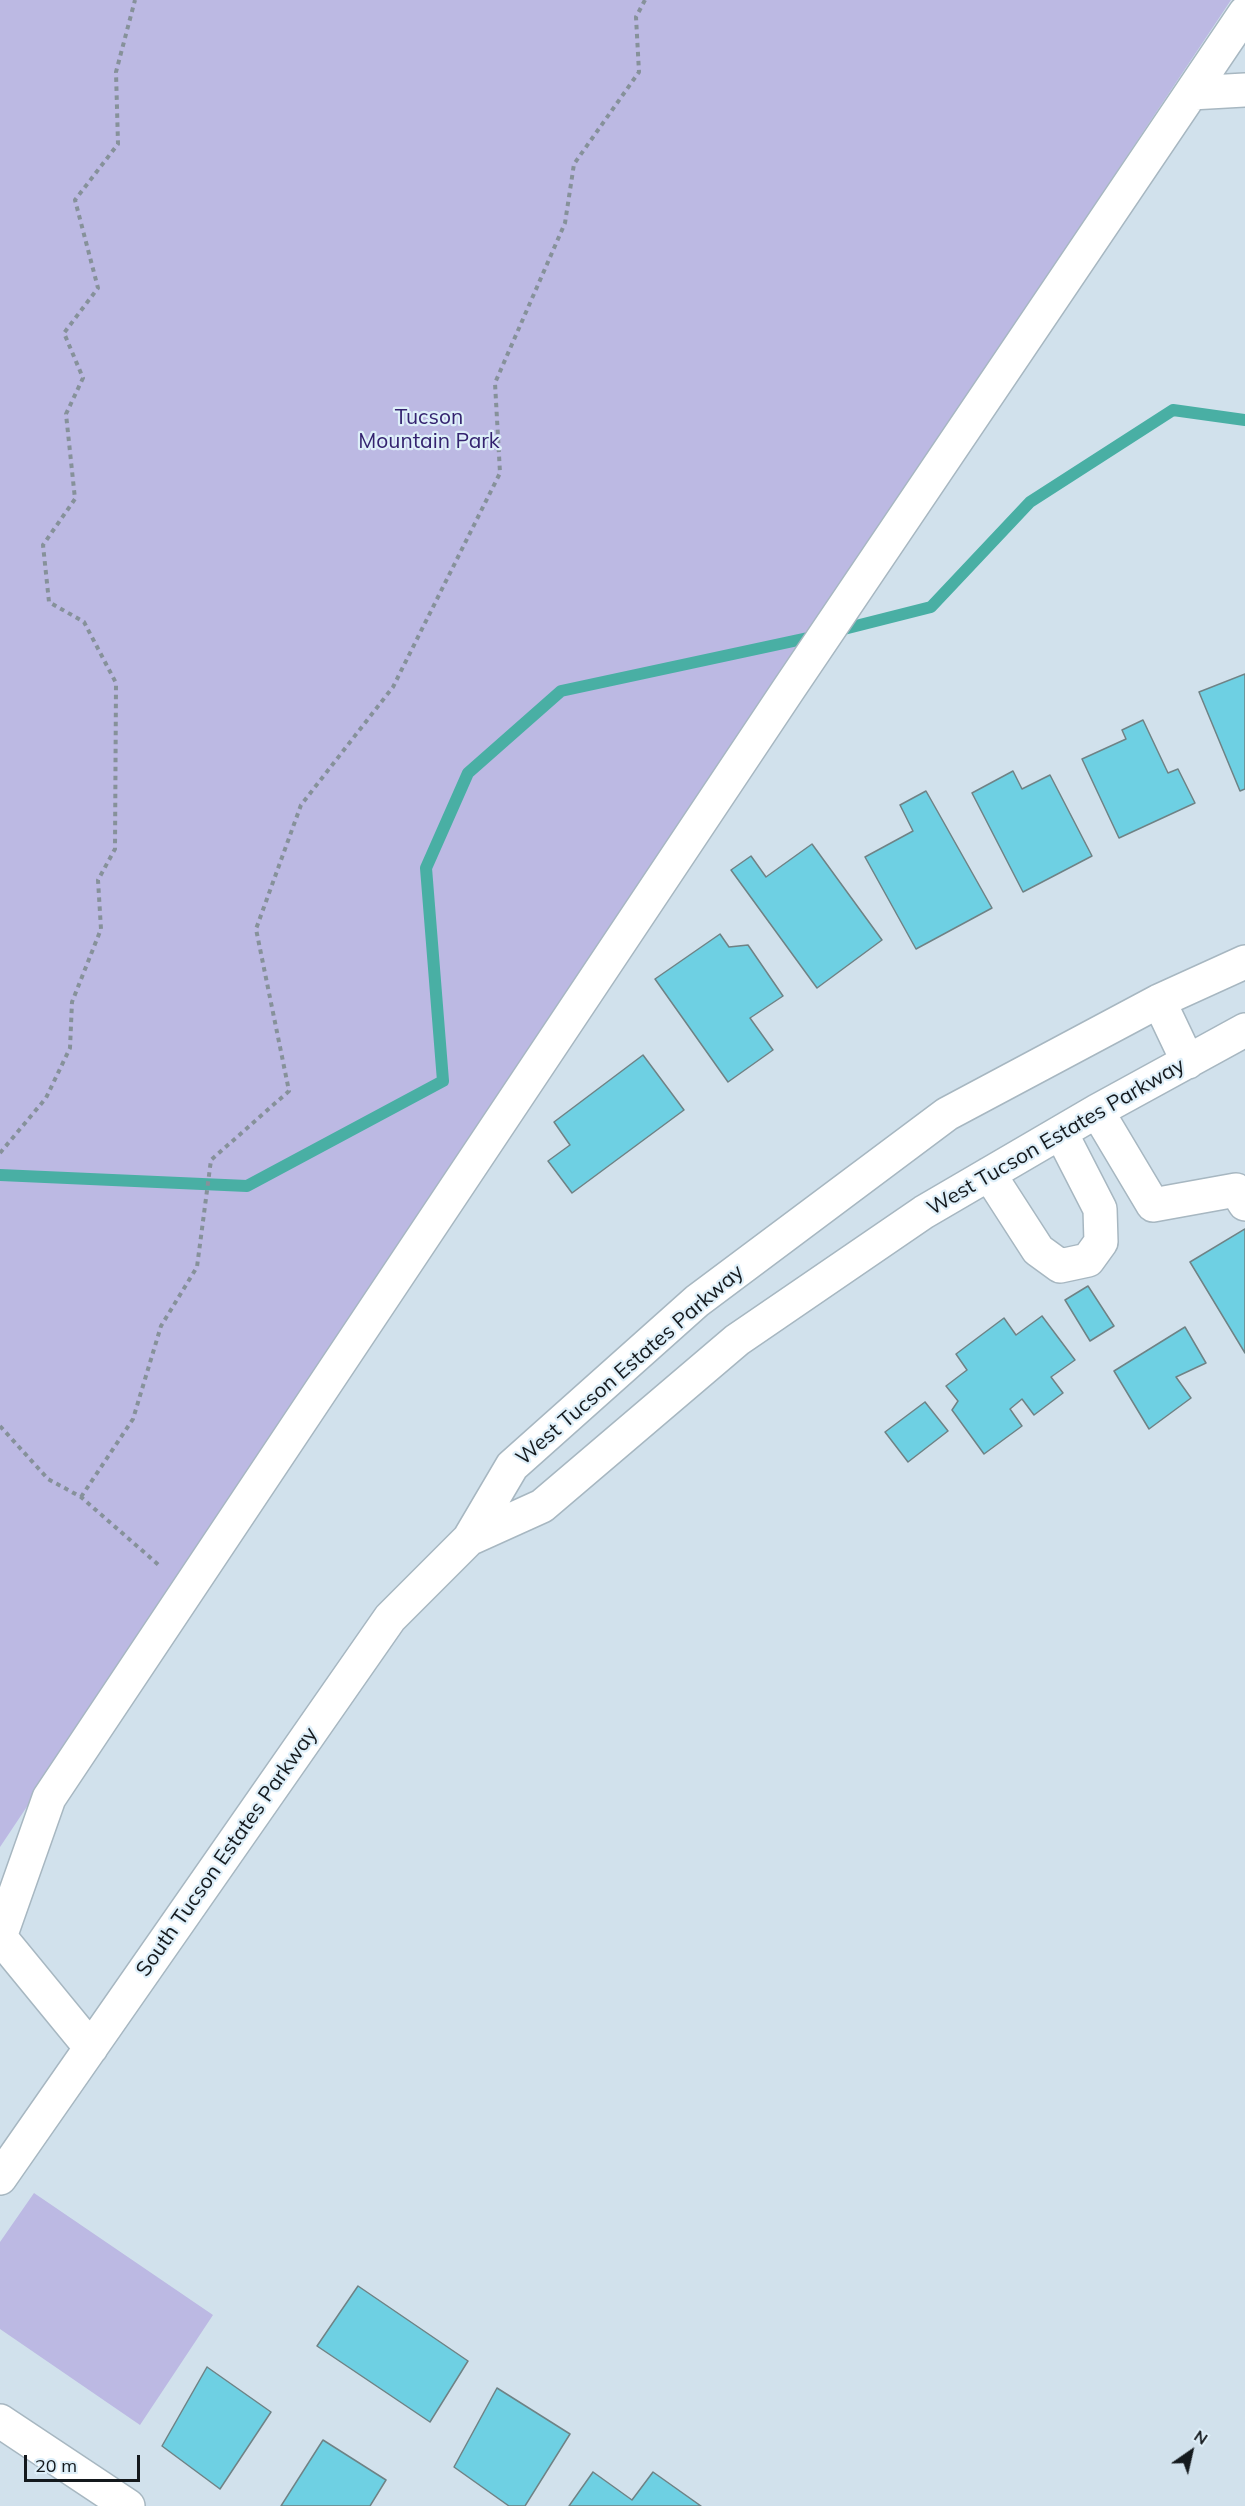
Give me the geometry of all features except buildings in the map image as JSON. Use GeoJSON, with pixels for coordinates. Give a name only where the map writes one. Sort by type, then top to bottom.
{"type":"FeatureCollection","features":[{"type":"Feature","properties":{"kind":"street"},"geometry":{"type":"LineString","coordinates":[[91,2048],[0,1937],[49,1798],[801,670],[1245,13]]}},
{"type":"Feature","properties":{"kind":"street"},"geometry":{"type":"LineString","coordinates":[[1191,93],[1245,90]]}},
{"type":"Feature","properties":{"kind":"street","name":"West Tucson Estates Parkway"},"geometry":{"type":"LineString","coordinates":[[469,1539],[512,1466],[698,1301],[947,1114],[1158,1001],[1245,962]]}},
{"type":"Feature","properties":{"kind":"street"},"geometry":{"type":"LineString","coordinates":[[1158,1001],[1188,1062]]}},
{"type":"Feature","properties":{"kind":"street","name":"West Tucson Estates Parkway"},"geometry":{"type":"LineString","coordinates":[[469,1539],[542,1506],[737,1340],[924,1212],[1097,1111],[1245,1030]]}},
{"type":"Feature","properties":{"kind":"street"},"geometry":{"type":"LineString","coordinates":[[1097,1111],[1153,1205],[1236,1190],[1245,1204]]}},
{"type":"Feature","properties":{"kind":"street"},"geometry":{"type":"LineString","coordinates":[[989,1174],[1038,1250],[1060,1266],[1088,1260],[1101,1242],[1100,1209],[1061,1133]]}},
{"type":"Feature","properties":{"kind":"street","name":"South Tucson Estates Parkway"},"geometry":{"type":"LineString","coordinates":[[0,2178],[390,1618],[469,1539]]}},
{"type":"Feature","properties":{"kind":"street"},"geometry":{"type":"LineString","coordinates":[[0,2421],[128,2506]]}},
{"type":"Feature","properties":{"kind":"path"},"geometry":{"type":"LineString","coordinates":[[0,1153],[46,1098],[70,1048],[72,1002],[101,929],[98,880],[115,849],[116,683],[84,622],[49,602],[43,545],[75,499],[66,414],[83,378],[64,333],[98,288],[75,200],[118,144],[116,72],[135,0]]}},
{"type":"Feature","properties":{"kind":"path"},"geometry":{"type":"LineString","coordinates":[[81,1497],[133,1419],[161,1326],[197,1267],[211,1160],[289,1091],[256,929],[301,805],[393,687],[500,473],[495,383],[565,223],[574,164],[639,72],[636,17],[645,0]]}},
{"type":"Feature","properties":{"kind":"path"},"geometry":{"type":"LineString","coordinates":[[0,1426],[48,1479],[81,1497],[186,1590]]}},
{"type":"Feature","properties":{"kind":"green space","name":"Tucson Mountain Park"},"geometry":{"type":"Polygon","coordinates":[[[0,0],[1231,0],[0,1847],[0,0]]]}},
{"type":"Feature","properties":{"kind":"green space"},"geometry":{"type":"Polygon","coordinates":[[[34,2193],[213,2315],[140,2425],[0,2329],[0,2242],[34,2193]]]}},
{"type":"Feature","properties":{"kind":"waterway"},"geometry":{"type":"LineString","coordinates":[[836,631],[931,607],[1030,502],[1173,410],[1245,420]]}},
{"type":"Feature","properties":{"kind":"waterway"},"geometry":{"type":"LineString","coordinates":[[0,1175],[247,1186],[443,1081],[426,868],[468,773],[561,691],[817,636]]}}]}
